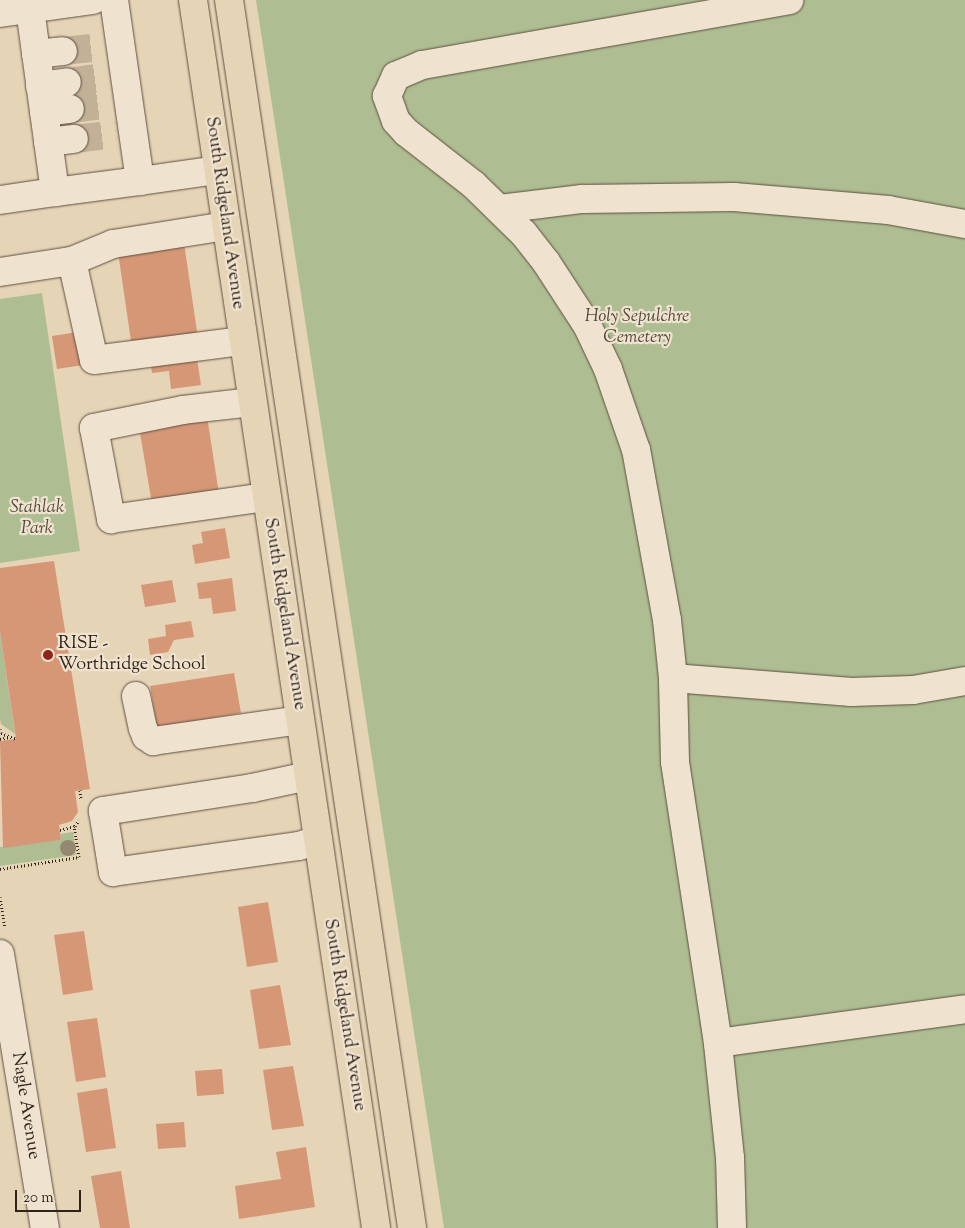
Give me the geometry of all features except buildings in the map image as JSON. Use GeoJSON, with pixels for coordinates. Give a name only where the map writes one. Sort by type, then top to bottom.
{"type":"FeatureCollection","features":[{"type":"Feature","properties":{"kind":"main road","name":"South Ridgeland Avenue"},"geometry":{"type":"LineString","coordinates":[[192,0],[376,1228]]}},
{"type":"Feature","properties":{"kind":"main road","name":"South Ridgeland Avenue"},"geometry":{"type":"LineString","coordinates":[[229,0],[412,1228]]}},
{"type":"Feature","properties":{"kind":"street"},"geometry":{"type":"LineString","coordinates":[[0,13],[94,0]]}},
{"type":"Feature","properties":{"kind":"street"},"geometry":{"type":"LineString","coordinates":[[114,0],[109,46],[124,133],[140,181]]}},
{"type":"Feature","properties":{"kind":"street"},"geometry":{"type":"LineString","coordinates":[[733,1226],[730,1158],[718,1042],[675,762],[673,678],[646,491],[623,407],[587,325],[566,291],[523,233],[500,209],[396,121],[387,96],[396,76],[422,65],[789,0]]}},
{"type":"Feature","properties":{"kind":"street"},"geometry":{"type":"LineString","coordinates":[[30,9],[55,192]]}},
{"type":"Feature","properties":{"kind":"street"},"geometry":{"type":"LineString","coordinates":[[36,54],[63,51]]}},
{"type":"Feature","properties":{"kind":"street"},"geometry":{"type":"LineString","coordinates":[[40,86],[67,82]]}},
{"type":"Feature","properties":{"kind":"street"},"geometry":{"type":"LineString","coordinates":[[44,112],[70,109]]}},
{"type":"Feature","properties":{"kind":"street"},"geometry":{"type":"LineString","coordinates":[[48,142],[74,139]]}},
{"type":"Feature","properties":{"kind":"street"},"geometry":{"type":"LineString","coordinates":[[0,200],[217,170]]}},
{"type":"Feature","properties":{"kind":"street"},"geometry":{"type":"LineString","coordinates":[[500,209],[582,199],[734,197],[870,208],[965,224]]}},
{"type":"Feature","properties":{"kind":"street"},"geometry":{"type":"LineString","coordinates":[[0,272],[72,261],[113,244],[226,226]]}},
{"type":"Feature","properties":{"kind":"street"},"geometry":{"type":"LineString","coordinates":[[72,261],[94,360],[243,341]]}},
{"type":"Feature","properties":{"kind":"street"},"geometry":{"type":"LineString","coordinates":[[252,402],[183,410],[94,428],[111,519],[266,497]]}},
{"type":"Feature","properties":{"kind":"street"},"geometry":{"type":"LineString","coordinates":[[673,678],[851,692],[913,690],[965,681]]}},
{"type":"Feature","properties":{"kind":"street"},"geometry":{"type":"LineString","coordinates":[[136,696],[146,736],[153,741],[300,720]]}},
{"type":"Feature","properties":{"kind":"street"},"geometry":{"type":"LineString","coordinates":[[308,776],[252,788],[103,811],[113,872],[299,846],[318,840]]}},
{"type":"Feature","properties":{"kind":"street","name":"Nagle Avenue"},"geometry":{"type":"LineString","coordinates":[[0,954],[45,1228]]}},
{"type":"Feature","properties":{"kind":"street"},"geometry":{"type":"LineString","coordinates":[[718,1042],[965,1009]]}},
{"type":"Feature","properties":{"kind":"path"},"geometry":{"type":"LineString","coordinates":[[0,730],[1,733],[16,739]]}},
{"type":"Feature","properties":{"kind":"path"},"geometry":{"type":"LineString","coordinates":[[0,739],[10,737]]}},
{"type":"Feature","properties":{"kind":"path"},"geometry":{"type":"LineString","coordinates":[[0,869],[79,857],[74,826]]}},
{"type":"Feature","properties":{"kind":"path"},"geometry":{"type":"LineString","coordinates":[[0,897],[5,928]]}},
{"type":"Feature","properties":{"kind":"green space","name":"Holy Sepulchre Cemetery"},"geometry":{"type":"Polygon","coordinates":[[[256,0],[965,0],[965,1228],[444,1228],[256,0]]]}},
{"type":"Feature","properties":{"kind":"green space","name":"Stahlak Park"},"geometry":{"type":"Polygon","coordinates":[[[42,293],[80,551],[0,563],[0,299],[42,293]]]}},
{"type":"Feature","properties":{"kind":"green space"},"geometry":{"type":"Polygon","coordinates":[[[0,631],[15,734],[1,724],[0,718],[0,631]]]}},
{"type":"Feature","properties":{"kind":"green space"},"geometry":{"type":"Polygon","coordinates":[[[73,832],[76,855],[0,866],[0,847],[61,840],[60,834],[73,832]]]}},
{"type":"Feature","properties":{"kind":"tunnel"},"geometry":{"type":"LineString","coordinates":[[63,51],[99,47]]}},
{"type":"Feature","properties":{"kind":"tunnel"},"geometry":{"type":"LineString","coordinates":[[67,82],[104,77]]}},
{"type":"Feature","properties":{"kind":"tunnel"},"geometry":{"type":"LineString","coordinates":[[70,109],[111,104]]}},
{"type":"Feature","properties":{"kind":"tunnel"},"geometry":{"type":"LineString","coordinates":[[74,139],[116,134]]}},
{"type":"Feature","properties":{"kind":"place","name":"RISE - Worthridge School"},"geometry":{"type":"Point","coordinates":[48,655]}}]}
